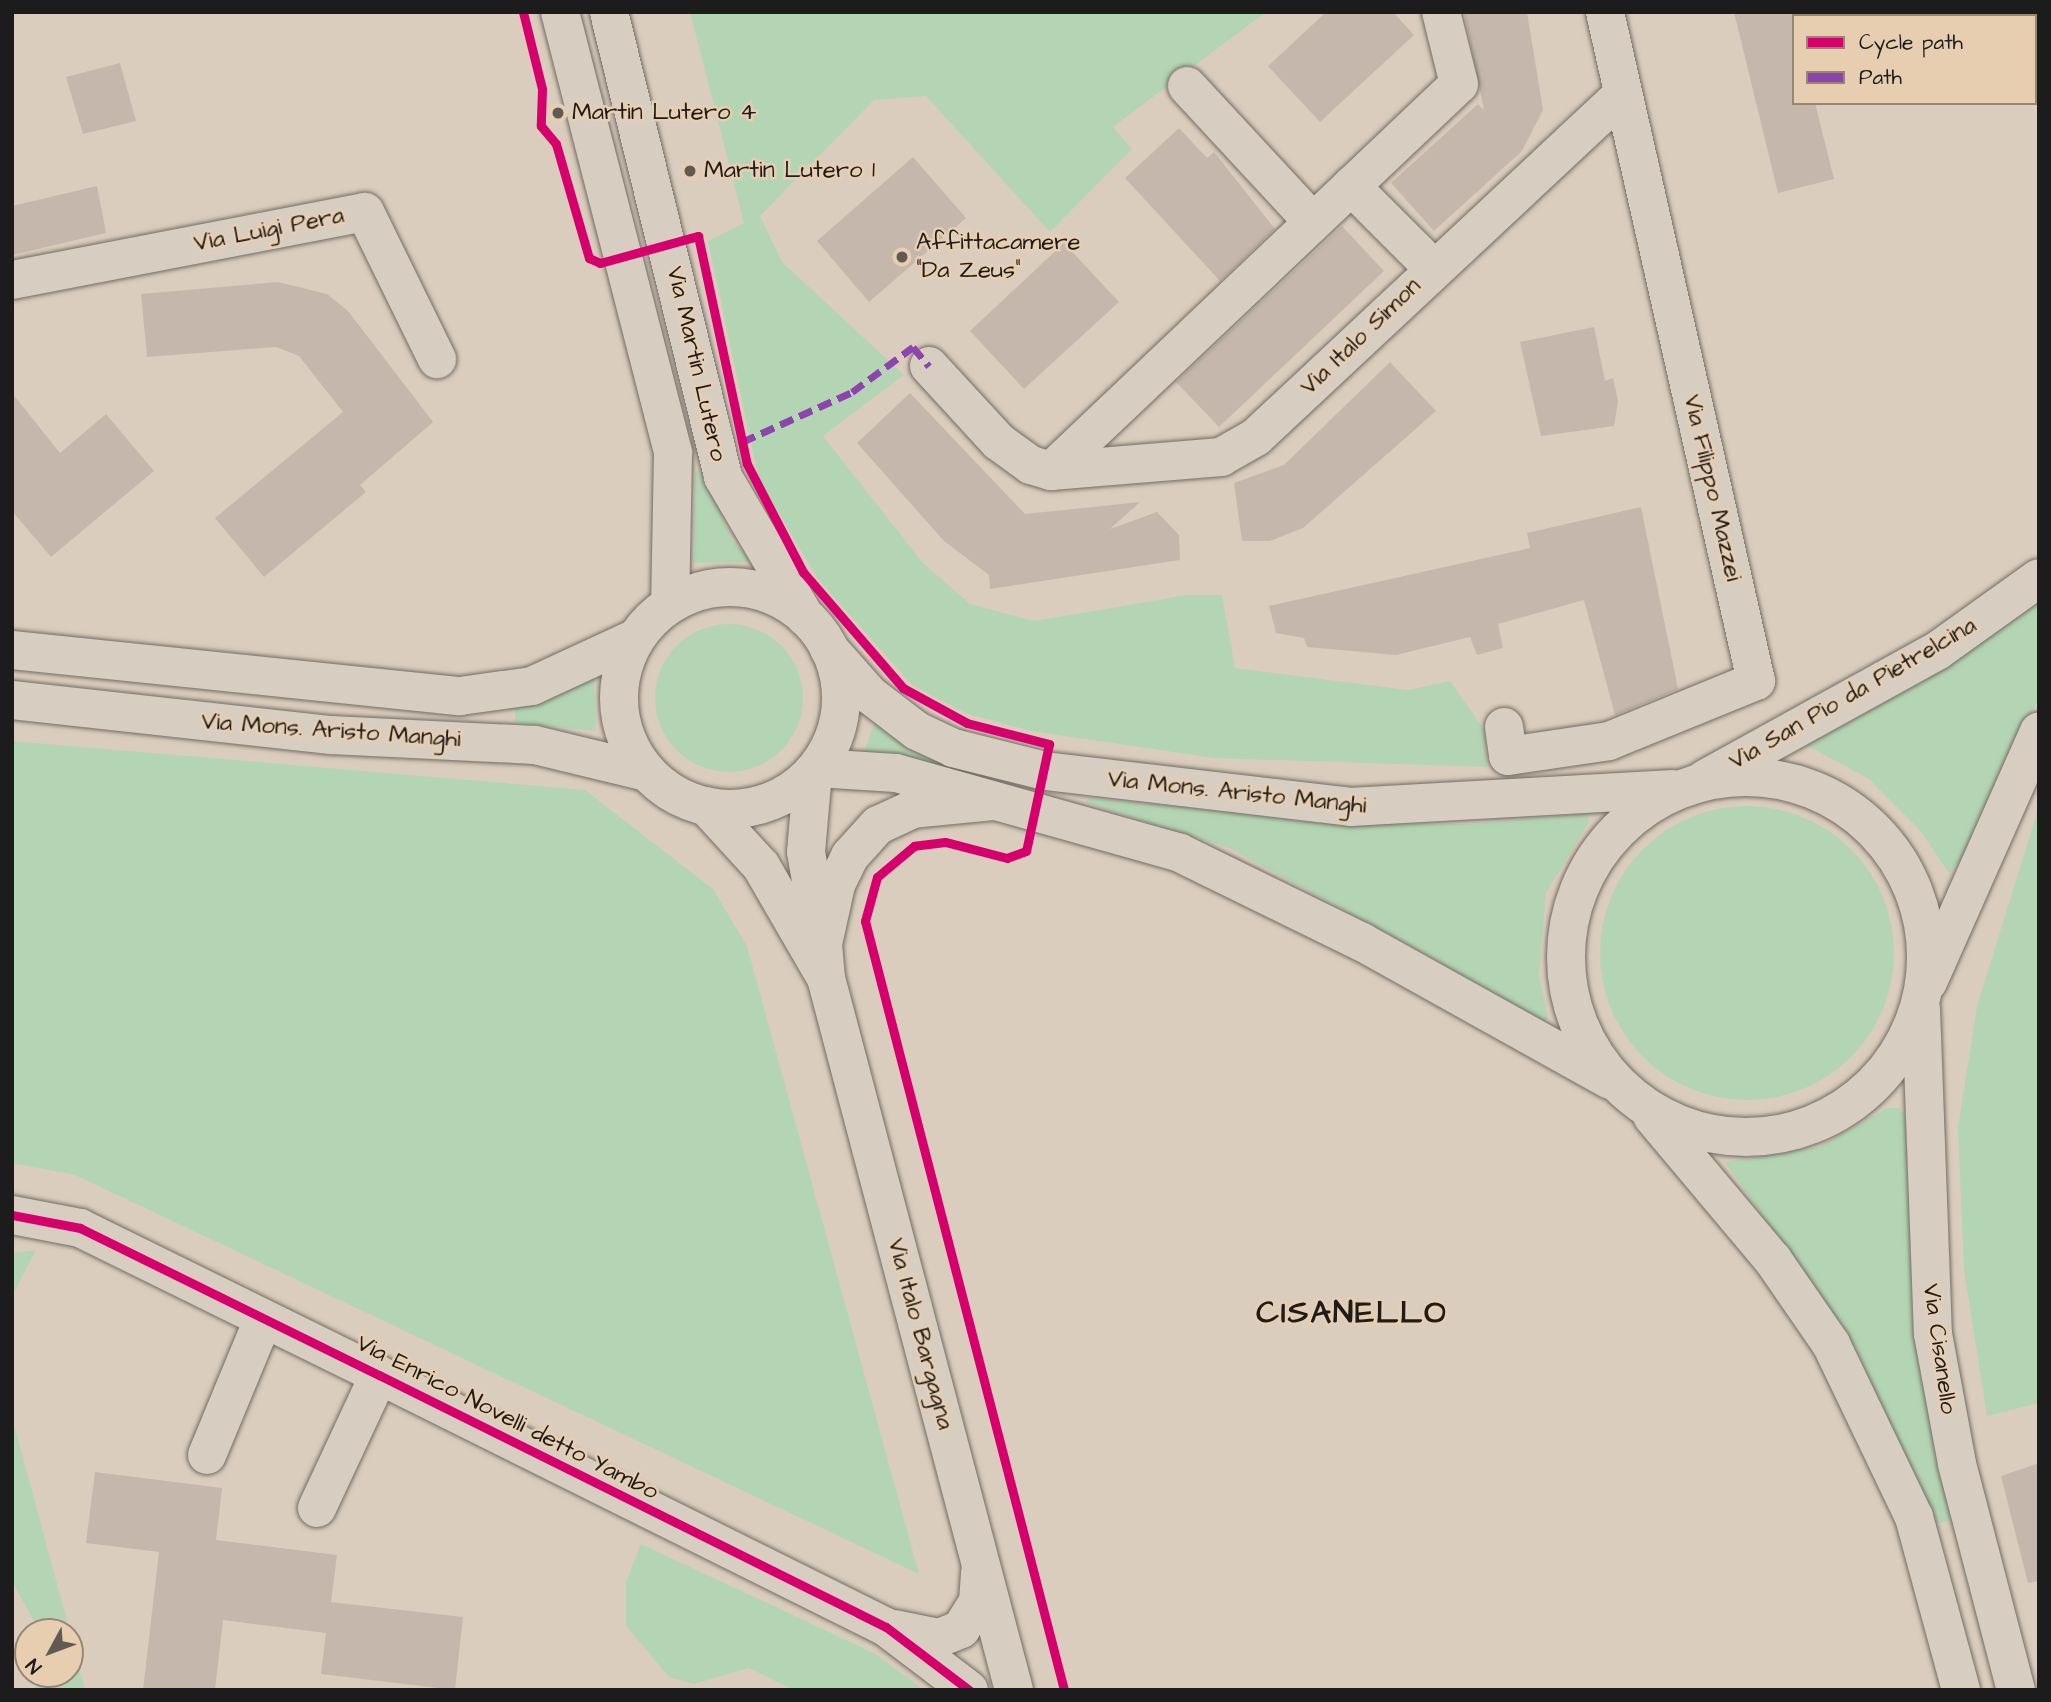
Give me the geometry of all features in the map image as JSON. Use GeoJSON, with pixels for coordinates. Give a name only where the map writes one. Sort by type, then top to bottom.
{"type":"FeatureCollection","features":[{"type":"Feature","properties":{"kind":"main road","name":"Via Martin Lutero"},"geometry":{"type":"LineString","coordinates":[[559,12],[673,453],[670,604]]}},
{"type":"Feature","properties":{"kind":"main road","name":"Via Martin Lutero"},"geometry":{"type":"LineString","coordinates":[[609,12],[723,477],[805,617]]}},
{"type":"Feature","properties":{"kind":"main road"},"geometry":{"type":"LineString","coordinates":[[929,366],[999,442],[1051,471],[1459,84],[1441,12]]}},
{"type":"Feature","properties":{"kind":"main road","name":"Via Filippo Mazzei"},"geometry":{"type":"LineString","coordinates":[[1503,727],[1508,756],[1609,741],[1756,681],[1605,12]]}},
{"type":"Feature","properties":{"kind":"main road"},"geometry":{"type":"LineString","coordinates":[[1187,86],[1313,222]]}},
{"type":"Feature","properties":{"kind":"main road","name":"Via Italo Simon"},"geometry":{"type":"LineString","coordinates":[[1051,471],[1203,461],[1245,446],[1433,268],[1622,95]]}},
{"type":"Feature","properties":{"kind":"main road"},"geometry":{"type":"LineString","coordinates":[[1351,186],[1433,268]]}},
{"type":"Feature","properties":{"kind":"main road","name":"Via Luigi Pera"},"geometry":{"type":"LineString","coordinates":[[12,280],[365,212],[437,359]]}},
{"type":"Feature","properties":{"kind":"main road","name":"Via San Pio da Pietrelcina"},"geometry":{"type":"LineString","coordinates":[[1632,1096],[1585,1037],[1571,1000],[1570,917],[1595,860],[1621,827],[1937,651],[2039,579]]}},
{"type":"Feature","properties":{"kind":"main road"},"geometry":{"type":"LineString","coordinates":[[748,588],[805,617],[829,649],[840,711],[815,770],[771,802],[706,806],[674,794],[647,772],[625,734],[619,706],[621,678],[636,638],[670,604],[699,592],[748,588]]}},
{"type":"Feature","properties":{"kind":"main road","name":"Via Mons. Aristo Manghi"},"geometry":{"type":"LineString","coordinates":[[12,650],[460,696],[532,686],[636,638]]}},
{"type":"Feature","properties":{"kind":"main road","name":"Via Mons. Aristo Manghi"},"geometry":{"type":"LineString","coordinates":[[815,770],[896,773],[1116,831],[1208,864],[1632,1096],[1708,1133],[1764,1137],[1800,1130],[1848,1106],[1876,1082],[1907,1039],[1921,997],[1925,943],[1915,895],[1874,832],[1835,802],[1790,783],[1743,777],[1692,786],[1351,807],[1045,771],[953,748],[917,731],[870,695],[829,649]]}},
{"type":"Feature","properties":{"kind":"main road","name":"Via Mons. Aristo Manghi"},"geometry":{"type":"LineString","coordinates":[[12,701],[331,734],[535,745],[647,772]]}},
{"type":"Feature","properties":{"kind":"main road"},"geometry":{"type":"LineString","coordinates":[[1921,997],[2039,732]]}},
{"type":"Feature","properties":{"kind":"main road","name":"Via Italo Bargagna"},"geometry":{"type":"LineString","coordinates":[[815,770],[806,852],[825,961],[1014,1690]]}},
{"type":"Feature","properties":{"kind":"main road","name":"Via Italo Bargagna"},"geometry":{"type":"LineString","coordinates":[[825,961],[836,885],[850,856],[878,825],[913,809],[995,801]]}},
{"type":"Feature","properties":{"kind":"main road","name":"Via Italo Bargagna"},"geometry":{"type":"LineString","coordinates":[[706,806],[761,866],[825,961]]}},
{"type":"Feature","properties":{"kind":"main road","name":"Via Cisanello"},"geometry":{"type":"LineString","coordinates":[[1921,997],[1933,1334],[1957,1464],[2016,1690]]}},
{"type":"Feature","properties":{"kind":"main road"},"geometry":{"type":"LineString","coordinates":[[1632,1096],[1773,1260],[1831,1344],[1914,1517],[1961,1690]]}},
{"type":"Feature","properties":{"kind":"main road","name":"Via Enrico Novelli detto Yambo"},"geometry":{"type":"LineString","coordinates":[[12,1215],[80,1228],[886,1626],[969,1690]]}},
{"type":"Feature","properties":{"kind":"main road"},"geometry":{"type":"LineString","coordinates":[[207,1455],[263,1320]]}},
{"type":"Feature","properties":{"kind":"main road"},"geometry":{"type":"LineString","coordinates":[[317,1508],[379,1375]]}},
{"type":"Feature","properties":{"kind":"main road","name":"Via Enrico Novelli detto Yambo"},"geometry":{"type":"LineString","coordinates":[[886,1626],[939,1638],[961,1629],[980,1594],[975,1544]]}},
{"type":"Feature","properties":{"kind":"green space"},"geometry":{"type":"Polygon","coordinates":[[[690,12],[1266,12],[1113,127],[1132,149],[1050,232],[926,96],[874,100],[760,216],[782,262],[904,375],[823,436],[923,563],[970,604],[1034,621],[1187,595],[1222,595],[1235,668],[1408,690],[1450,681],[1485,731],[1487,767],[1214,758],[1031,731],[965,713],[912,685],[818,579],[759,480],[708,241],[744,223],[690,12]]]}},
{"type":"Feature","properties":{"kind":"green space"},"geometry":{"type":"Polygon","coordinates":[[[703,470],[731,539],[752,562],[694,563],[695,472],[703,470]]]}},
{"type":"Feature","properties":{"kind":"green space"},"geometry":{"type":"Polygon","coordinates":[[[2039,603],[2039,697],[1967,852],[1949,873],[1919,829],[1869,779],[1806,745],[1955,660],[2039,603]]]}},
{"type":"Feature","properties":{"kind":"green space"},"geometry":{"type":"Polygon","coordinates":[[[729,624],[757,630],[781,646],[797,670],[803,698],[797,726],[781,750],[757,766],[729,772],[701,766],[677,750],[661,726],[655,698],[661,670],[677,646],[701,630],[729,624]]]}},
{"type":"Feature","properties":{"kind":"green space"},"geometry":{"type":"Polygon","coordinates":[[[594,678],[596,731],[515,723],[515,708],[594,678]]]}},
{"type":"Feature","properties":{"kind":"green space"},"geometry":{"type":"Polygon","coordinates":[[[875,723],[901,743],[968,770],[967,775],[863,754],[875,723]]]}},
{"type":"Feature","properties":{"kind":"green space"},"geometry":{"type":"Polygon","coordinates":[[[12,741],[585,790],[713,889],[747,946],[919,1574],[75,1175],[12,1163],[12,741]]]}},
{"type":"Feature","properties":{"kind":"green space"},"geometry":{"type":"Polygon","coordinates":[[[1088,798],[1344,824],[1471,824],[1588,813],[1589,822],[1546,893],[1539,975],[1548,1018],[1540,1030],[1440,962],[1229,848],[1086,803],[1088,798]]]}},
{"type":"Feature","properties":{"kind":"green space"},"geometry":{"type":"Polygon","coordinates":[[[1747,806],[1776,809],[1803,817],[1829,831],[1851,849],[1869,871],[1883,897],[1891,924],[1894,953],[1891,982],[1883,1009],[1869,1035],[1851,1057],[1829,1075],[1803,1089],[1776,1097],[1747,1100],[1718,1097],[1691,1089],[1665,1075],[1643,1057],[1625,1035],[1611,1009],[1603,982],[1600,953],[1603,924],[1611,897],[1625,871],[1643,849],[1665,831],[1691,817],[1718,809],[1747,806]]]}},
{"type":"Feature","properties":{"kind":"green space"},"geometry":{"type":"Polygon","coordinates":[[[2039,806],[2039,1403],[1987,1416],[1964,1270],[1958,1128],[1977,1006],[2039,806]]]}},
{"type":"Feature","properties":{"kind":"green space"},"geometry":{"type":"Polygon","coordinates":[[[1887,1108],[1900,1108],[1909,1119],[1912,1319],[1950,1520],[1936,1524],[1844,1332],[1725,1162],[1819,1147],[1887,1108]]]}},
{"type":"Feature","properties":{"kind":"green space"},"geometry":{"type":"Polygon","coordinates":[[[36,1250],[12,1296],[12,1253],[36,1250]]]}},
{"type":"Feature","properties":{"kind":"green space"},"geometry":{"type":"Polygon","coordinates":[[[12,1421],[66,1618],[32,1618],[12,1581],[12,1421]]]}},
{"type":"Feature","properties":{"kind":"green space"},"geometry":{"type":"Polygon","coordinates":[[[641,1544],[874,1653],[924,1690],[793,1690],[749,1668],[694,1684],[669,1677],[626,1626],[626,1582],[641,1544]]]}},
{"type":"Feature","properties":{"kind":"green space"},"geometry":{"type":"Polygon","coordinates":[[[84,1686],[85,1690],[35,1690],[84,1686]]]}},
{"type":"Feature","properties":{"kind":"building"},"geometry":{"type":"Polygon","coordinates":[[[1326,12],[1393,12],[1414,35],[1320,122],[1268,66],[1326,12]]]}},
{"type":"Feature","properties":{"kind":"building"},"geometry":{"type":"Polygon","coordinates":[[[1464,12],[1527,12],[1543,110],[1522,151],[1434,231],[1391,183],[1478,104],[1484,110],[1464,12]]]}},
{"type":"Feature","properties":{"kind":"building"},"geometry":{"type":"Polygon","coordinates":[[[1734,12],[1794,12],[1792,105],[1816,105],[1834,179],[1778,193],[1734,12]]]}},
{"type":"Feature","properties":{"kind":"building"},"geometry":{"type":"Polygon","coordinates":[[[120,63],[136,121],[83,134],[66,77],[120,63]]]}},
{"type":"Feature","properties":{"kind":"building"},"geometry":{"type":"Polygon","coordinates":[[[1179,128],[1207,158],[1214,152],[1275,229],[1220,281],[1125,178],[1179,128]]]}},
{"type":"Feature","properties":{"kind":"building"},"geometry":{"type":"Polygon","coordinates":[[[913,157],[966,218],[869,302],[817,241],[913,157]]]}},
{"type":"Feature","properties":{"kind":"building"},"geometry":{"type":"Polygon","coordinates":[[[97,186],[106,233],[12,255],[12,206],[97,186]]]}},
{"type":"Feature","properties":{"kind":"building"},"geometry":{"type":"Polygon","coordinates":[[[1342,226],[1384,271],[1219,427],[1176,382],[1342,226]]]}},
{"type":"Feature","properties":{"kind":"building"},"geometry":{"type":"Polygon","coordinates":[[[1064,243],[1119,302],[1024,389],[970,331],[1064,243]]]}},
{"type":"Feature","properties":{"kind":"building"},"geometry":{"type":"Polygon","coordinates":[[[278,282],[327,294],[348,311],[433,422],[360,485],[366,492],[264,577],[215,518],[343,412],[299,356],[276,347],[147,357],[141,294],[278,282]]]}},
{"type":"Feature","properties":{"kind":"building"},"geometry":{"type":"Polygon","coordinates":[[[1594,327],[1605,381],[1613,378],[1618,401],[1614,426],[1541,436],[1520,342],[1594,327]]]}},
{"type":"Feature","properties":{"kind":"building"},"geometry":{"type":"Polygon","coordinates":[[[1390,362],[1436,411],[1303,528],[1270,541],[1242,541],[1234,483],[1284,465],[1390,362]]]}},
{"type":"Feature","properties":{"kind":"building"},"geometry":{"type":"Polygon","coordinates":[[[12,393],[60,453],[106,414],[154,471],[51,557],[12,511],[12,393]]]}},
{"type":"Feature","properties":{"kind":"building"},"geometry":{"type":"Polygon","coordinates":[[[910,393],[1025,514],[1140,502],[1110,529],[1157,512],[1179,535],[1180,560],[990,589],[989,575],[944,541],[857,443],[910,393]]]}},
{"type":"Feature","properties":{"kind":"building"},"geometry":{"type":"Polygon","coordinates":[[[1641,507],[1678,689],[1615,715],[1584,600],[1498,624],[1503,648],[1477,655],[1470,637],[1396,655],[1307,647],[1304,638],[1276,633],[1269,606],[1530,548],[1527,533],[1641,507]]]}},
{"type":"Feature","properties":{"kind":"building"},"geometry":{"type":"Polygon","coordinates":[[[2039,1463],[2039,1581],[2028,1583],[2001,1476],[2039,1463]]]}},
{"type":"Feature","properties":{"kind":"building"},"geometry":{"type":"Polygon","coordinates":[[[95,1472],[222,1488],[216,1540],[337,1555],[331,1602],[463,1617],[455,1690],[321,1674],[326,1633],[223,1620],[215,1690],[143,1690],[159,1552],[86,1543],[95,1472]]]}},
{"type":"Feature","properties":{"kind":"marked path"},"geometry":{"type":"LineString","coordinates":[[742,442],[852,392],[913,347],[929,366]]}},
{"type":"Feature","properties":{"kind":"cycle path"},"geometry":{"type":"LineString","coordinates":[[523,12],[542,89],[541,126],[556,144],[589,258],[600,263],[698,236],[747,464],[803,572],[903,688],[967,723],[1049,744],[1026,851],[1007,858],[945,842],[914,846],[877,877],[865,921],[1064,1690]]}},
{"type":"Feature","properties":{"kind":"cycle path"},"geometry":{"type":"LineString","coordinates":[[12,1215],[80,1228],[379,1375],[886,1627],[969,1690]]}},
{"type":"Feature","properties":{"kind":"place","name":"Martin Lutero 4"},"geometry":{"type":"Point","coordinates":[558,113]}},
{"type":"Feature","properties":{"kind":"place","name":"Martin Lutero 1"},"geometry":{"type":"Point","coordinates":[690,171]}},
{"type":"Feature","properties":{"kind":"place","name":"Affittacamere \"Da Zeus\""},"geometry":{"type":"Point","coordinates":[902,257]}},
{"type":"Feature","properties":{"kind":"district","name":"CISANELLO"},"geometry":{"type":"Point","coordinates":[1352,1313]}}]}
